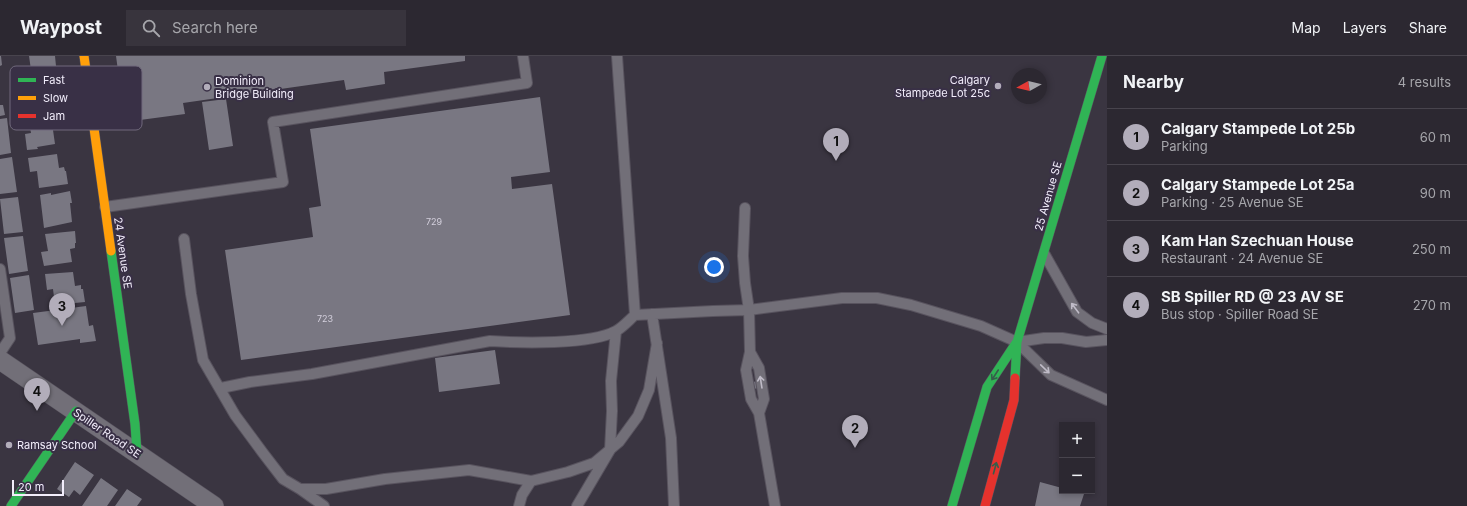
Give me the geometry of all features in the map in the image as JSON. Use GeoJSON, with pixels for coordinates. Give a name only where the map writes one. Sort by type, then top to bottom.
{"type":"FeatureCollection","features":[{"type":"Feature","properties":{"kind":"street","name":"24 Avenue SE"},"geometry":{"type":"LineString","coordinates":[[84,56],[85,66]]}},
{"type":"Feature","properties":{"kind":"street","name":"25 Avenue SE"},"geometry":{"type":"LineString","coordinates":[[985,506],[1014,400],[1017,342],[1102,56]]}},
{"type":"Feature","properties":{"kind":"street","name":"24 Avenue SE"},"geometry":{"type":"LineString","coordinates":[[94,130],[137,453]]}},
{"type":"Feature","properties":{"kind":"street","name":"25 Avenue SE"},"geometry":{"type":"LineString","coordinates":[[952,506],[987,387],[1017,342]]}},
{"type":"Feature","properties":{"kind":"street","name":"Spiller Road SE"},"geometry":{"type":"LineString","coordinates":[[0,360],[214,506]]}},
{"type":"Feature","properties":{"kind":"street"},"geometry":{"type":"LineString","coordinates":[[11,506],[76,411]]}},
{"type":"Feature","properties":{"kind":"lane"},"geometry":{"type":"LineString","coordinates":[[105,207],[283,182],[273,122],[527,83],[523,56]]}},
{"type":"Feature","properties":{"kind":"lane"},"geometry":{"type":"LineString","coordinates":[[617,56],[635,315]]}},
{"type":"Feature","properties":{"kind":"lane"},"geometry":{"type":"LineString","coordinates":[[746,208],[743,256],[749,310],[750,352],[746,370],[751,400],[759,413],[775,506]]}},
{"type":"Feature","properties":{"kind":"lane"},"geometry":{"type":"LineString","coordinates":[[184,238],[203,360],[236,415],[283,480],[300,489],[324,506]]}},
{"type":"Feature","properties":{"kind":"lane"},"geometry":{"type":"LineString","coordinates":[[1044,253],[1077,312],[1092,323],[1107,329]]}},
{"type":"Feature","properties":{"kind":"lane"},"geometry":{"type":"LineString","coordinates":[[0,269],[10,338],[0,353]]}},
{"type":"Feature","properties":{"kind":"lane"},"geometry":{"type":"LineString","coordinates":[[221,388],[250,382],[312,374],[490,341],[516,343],[597,338],[616,331],[635,315],[713,310],[749,310],[842,298],[877,298],[911,305],[981,326],[1017,342],[1050,374],[1107,400]]}},
{"type":"Feature","properties":{"kind":"lane"},"geometry":{"type":"LineString","coordinates":[[652,314],[671,438],[674,506]]}},
{"type":"Feature","properties":{"kind":"lane"},"geometry":{"type":"LineString","coordinates":[[577,506],[610,450],[612,411],[611,381],[616,331]]}},
{"type":"Feature","properties":{"kind":"lane"},"geometry":{"type":"LineString","coordinates":[[1017,342],[1044,338],[1062,338],[1086,342],[1107,340]]}},
{"type":"Feature","properties":{"kind":"lane"},"geometry":{"type":"LineString","coordinates":[[300,489],[326,489],[385,479],[469,470],[531,481],[568,472],[594,463],[619,442],[638,416],[649,390],[657,343]]}},
{"type":"Feature","properties":{"kind":"lane"},"geometry":{"type":"LineString","coordinates":[[519,506],[522,495],[531,481]]}},
{"type":"Feature","properties":{"kind":"building"},"geometry":{"type":"Polygon","coordinates":[[[0,56],[2,65],[0,66],[0,56]]]}},
{"type":"Feature","properties":{"kind":"building"},"geometry":{"type":"Polygon","coordinates":[[[29,56],[55,56],[56,66],[30,66],[29,56]]]}},
{"type":"Feature","properties":{"kind":"building","name":"Dominion Bridge Building"},"geometry":{"type":"Polygon","coordinates":[[[116,56],[465,56],[465,61],[384,72],[385,84],[346,90],[344,80],[183,103],[185,114],[142,120],[142,66],[117,66],[116,56]]]}},
{"type":"Feature","properties":{"kind":"building"},"geometry":{"type":"Polygon","coordinates":[[[540,97],[550,172],[511,177],[512,189],[552,184],[570,315],[241,360],[225,250],[313,237],[309,208],[321,206],[310,129],[540,97]]]}},
{"type":"Feature","properties":{"kind":"building"},"geometry":{"type":"Polygon","coordinates":[[[226,99],[233,146],[209,150],[202,102],[226,99]]]}},
{"type":"Feature","properties":{"kind":"building"},"geometry":{"type":"Polygon","coordinates":[[[0,105],[3,105],[5,115],[0,116],[0,105]]]}},
{"type":"Feature","properties":{"kind":"building"},"geometry":{"type":"Polygon","coordinates":[[[7,118],[11,153],[0,155],[0,119],[7,118]]]}},
{"type":"Feature","properties":{"kind":"building"},"geometry":{"type":"Polygon","coordinates":[[[30,130],[53,130],[55,144],[37,147],[38,149],[27,150],[25,134],[31,133],[30,130]]]}},
{"type":"Feature","properties":{"kind":"building"},"geometry":{"type":"Polygon","coordinates":[[[57,154],[59,168],[64,167],[68,184],[39,188],[37,171],[30,172],[28,158],[57,154]]]}},
{"type":"Feature","properties":{"kind":"building"},"geometry":{"type":"Polygon","coordinates":[[[12,157],[17,192],[0,194],[0,159],[12,157]]]}},
{"type":"Feature","properties":{"kind":"building"},"geometry":{"type":"Polygon","coordinates":[[[70,191],[72,203],[70,203],[72,222],[44,228],[40,195],[51,193],[51,195],[70,191]]]}},
{"type":"Feature","properties":{"kind":"building"},"geometry":{"type":"Polygon","coordinates":[[[18,197],[23,232],[4,234],[0,199],[18,197]]]}},
{"type":"Feature","properties":{"kind":"building"},"geometry":{"type":"Polygon","coordinates":[[[75,231],[75,248],[70,249],[72,262],[44,266],[41,252],[48,251],[45,234],[75,231]]]}},
{"type":"Feature","properties":{"kind":"building"},"geometry":{"type":"Polygon","coordinates":[[[23,236],[28,271],[9,274],[4,238],[23,236]]]}},
{"type":"Feature","properties":{"kind":"building"},"geometry":{"type":"Polygon","coordinates":[[[73,272],[75,286],[81,285],[85,302],[55,305],[53,289],[47,290],[45,274],[73,272]]]}},
{"type":"Feature","properties":{"kind":"building"},"geometry":{"type":"Polygon","coordinates":[[[29,275],[34,310],[15,313],[10,278],[29,275]]]}},
{"type":"Feature","properties":{"kind":"building"},"geometry":{"type":"Polygon","coordinates":[[[86,306],[89,326],[93,325],[96,341],[80,343],[80,339],[38,345],[33,313],[86,306]]]}},
{"type":"Feature","properties":{"kind":"building"},"geometry":{"type":"Polygon","coordinates":[[[495,350],[500,384],[439,392],[435,358],[495,350]]]}},
{"type":"Feature","properties":{"kind":"building"},"geometry":{"type":"Polygon","coordinates":[[[757,381],[758,388],[754,389],[753,382],[757,381]]]}},
{"type":"Feature","properties":{"kind":"building"},"geometry":{"type":"Polygon","coordinates":[[[75,462],[94,475],[80,495],[74,490],[69,497],[57,489],[75,462]]]}},
{"type":"Feature","properties":{"kind":"building"},"geometry":{"type":"Polygon","coordinates":[[[101,478],[118,490],[107,506],[82,506],[101,478]]]}},
{"type":"Feature","properties":{"kind":"building"},"geometry":{"type":"Polygon","coordinates":[[[1040,482],[1059,487],[1059,494],[1084,494],[1080,506],[1035,506],[1040,482]]]}},
{"type":"Feature","properties":{"kind":"building"},"geometry":{"type":"Polygon","coordinates":[[[127,489],[142,499],[137,506],[115,506],[127,489]]]}},
{"type":"Feature","properties":{"kind":"traffic: fast"},"geometry":{"type":"LineString","coordinates":[[1015,378],[1017,342],[1102,56]]}},
{"type":"Feature","properties":{"kind":"traffic: fast"},"geometry":{"type":"LineString","coordinates":[[111,251],[135,424],[137,453]]}},
{"type":"Feature","properties":{"kind":"traffic: fast"},"geometry":{"type":"LineString","coordinates":[[952,506],[987,387],[1016,343]]}},
{"type":"Feature","properties":{"kind":"traffic: fast"},"geometry":{"type":"LineString","coordinates":[[11,506],[76,411]]}},
{"type":"Feature","properties":{"kind":"traffic: slow"},"geometry":{"type":"LineString","coordinates":[[84,56],[85,66]]}},
{"type":"Feature","properties":{"kind":"traffic: slow"},"geometry":{"type":"LineString","coordinates":[[94,130],[111,251]]}},
{"type":"Feature","properties":{"kind":"traffic: jam"},"geometry":{"type":"LineString","coordinates":[[985,506],[1014,400],[1015,378]]}},
{"type":"Feature","properties":{"kind":"place","name":"Calgary Stampede Lot 25c"},"geometry":{"type":"Point","coordinates":[998,86]}},
{"type":"Feature","properties":{"kind":"place","name":"Dominion Bridge Building"},"geometry":{"type":"Point","coordinates":[207,87]}},
{"type":"Feature","properties":{"kind":"place","name":"Calgary Stampede Lot 25b"},"geometry":{"type":"Point","coordinates":[836,161]}},
{"type":"Feature","properties":{"kind":"place","name":"Kam Han Szechuan House"},"geometry":{"type":"Point","coordinates":[62,326]}},
{"type":"Feature","properties":{"kind":"place","name":"SB Spiller RD @ 23 AV SE"},"geometry":{"type":"Point","coordinates":[37,411]}},
{"type":"Feature","properties":{"kind":"place","name":"Ramsay School"},"geometry":{"type":"Point","coordinates":[9,445]}},
{"type":"Feature","properties":{"kind":"place","name":"Calgary Stampede Lot 25a"},"geometry":{"type":"Point","coordinates":[855,448]}}]}
